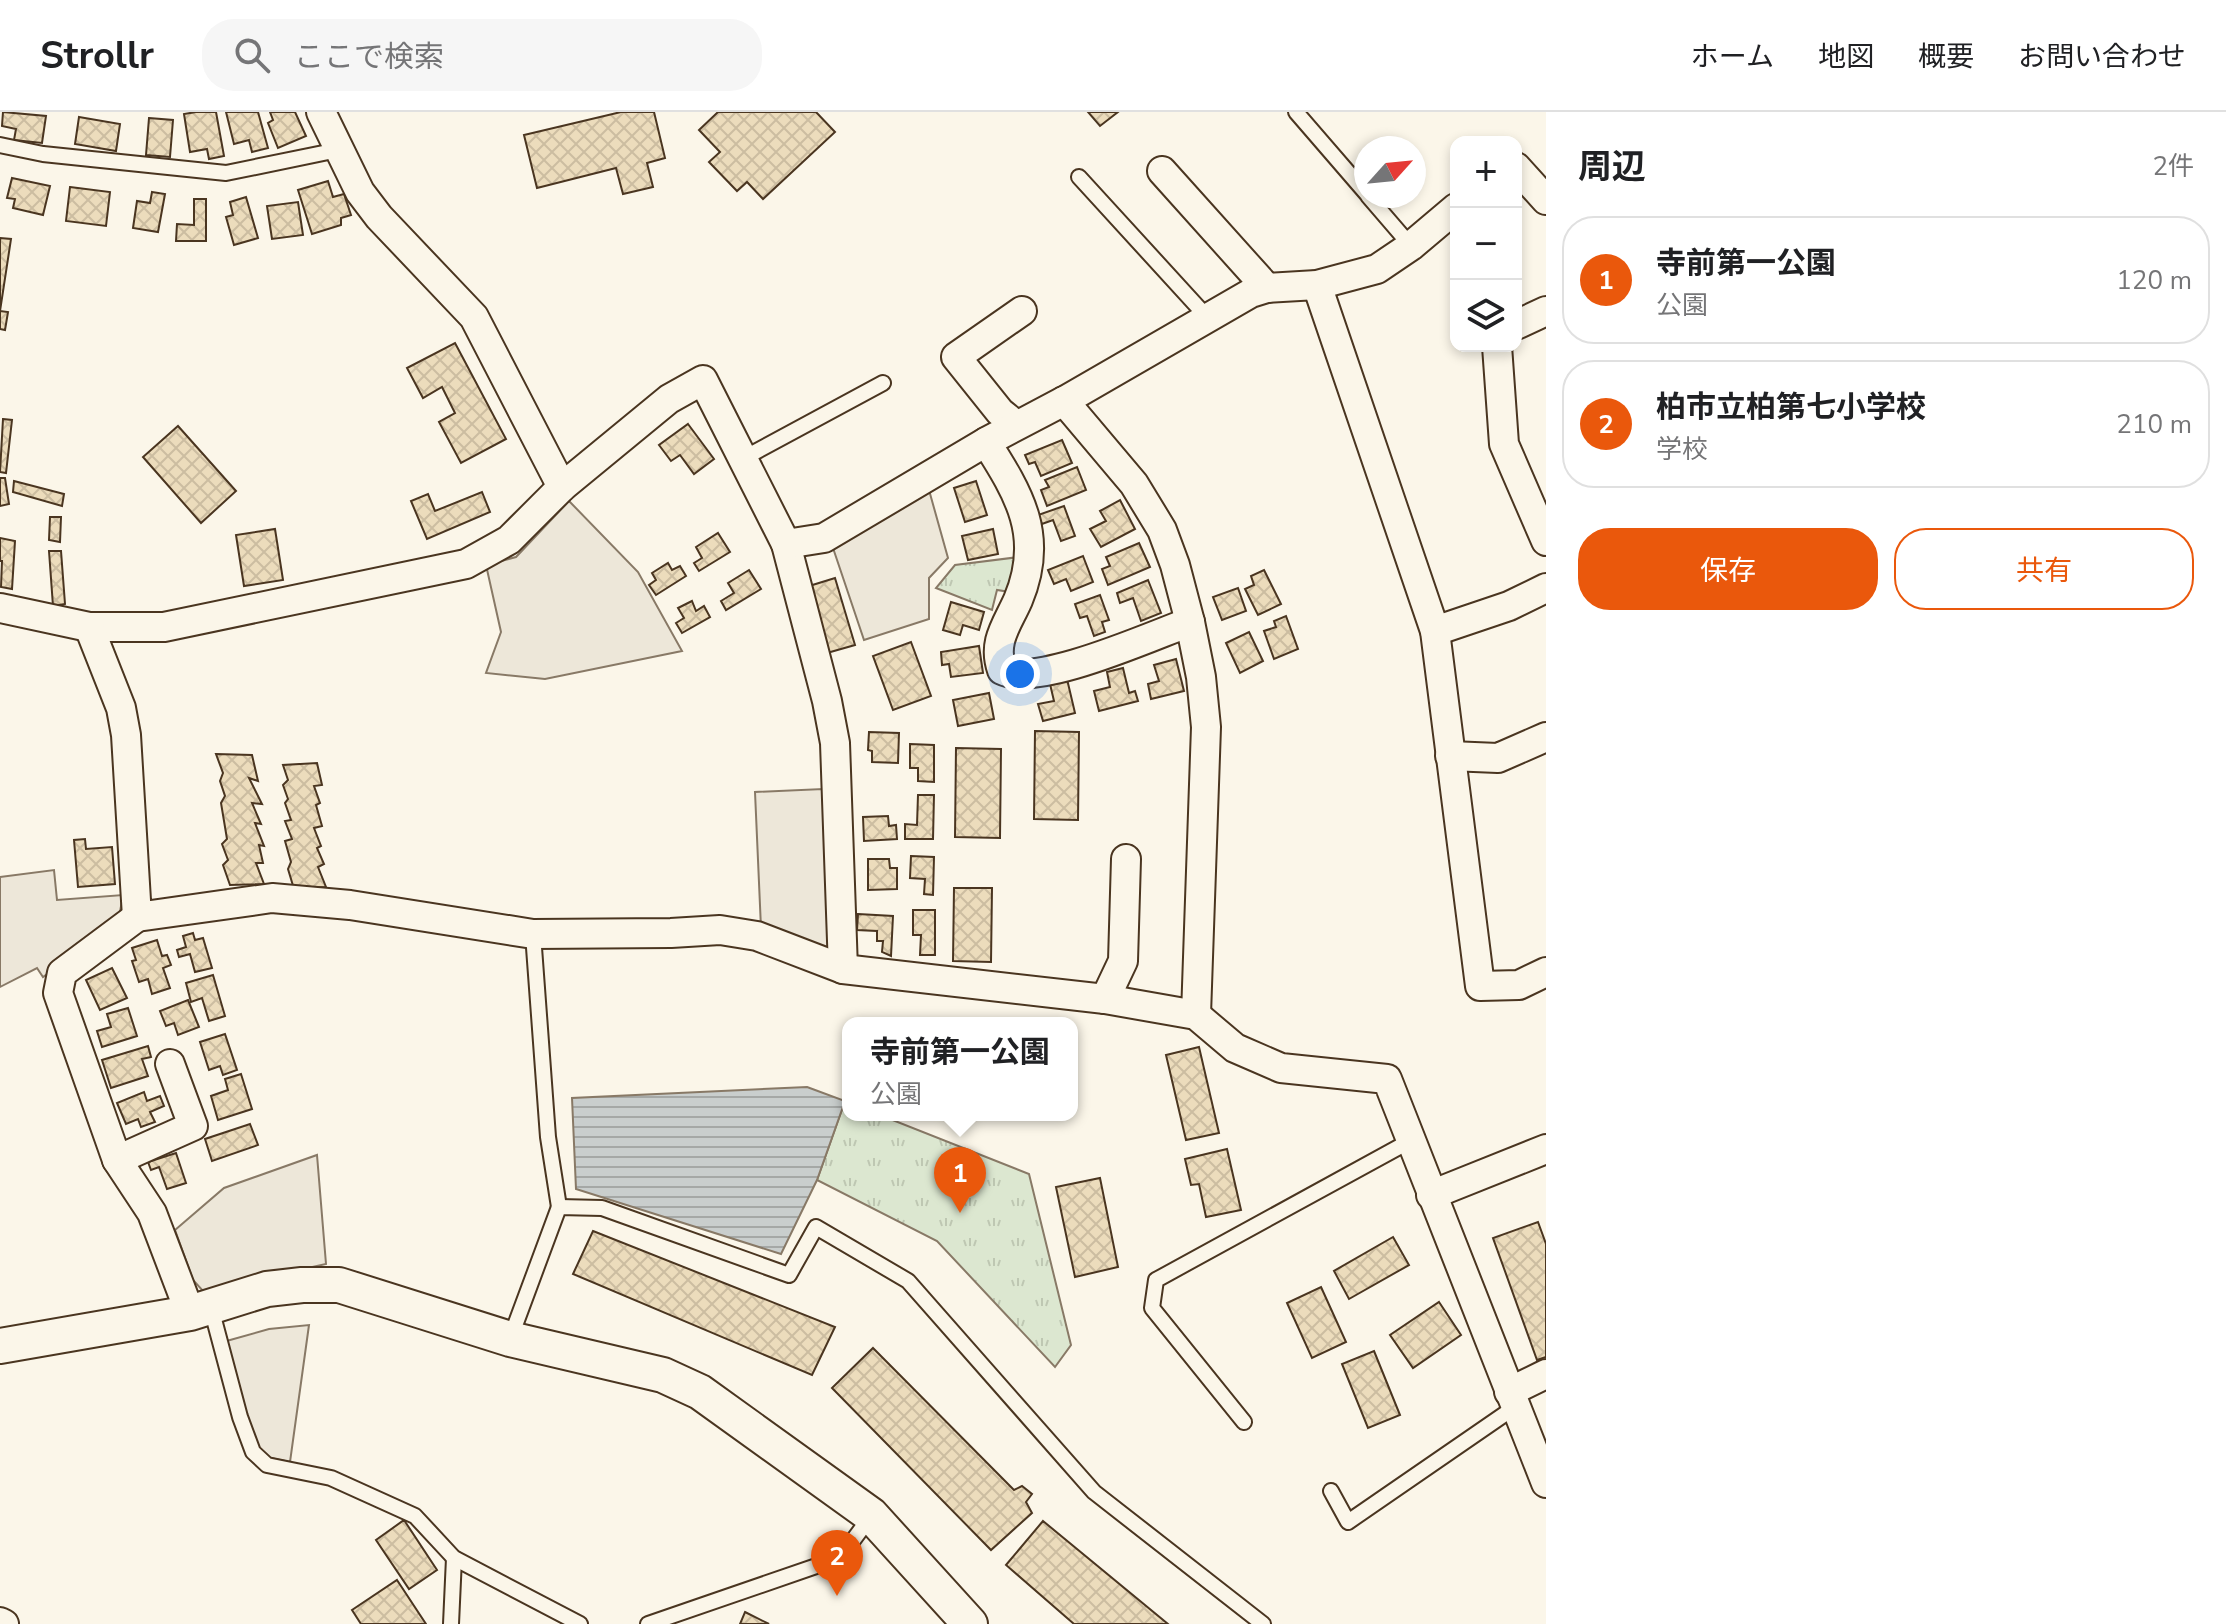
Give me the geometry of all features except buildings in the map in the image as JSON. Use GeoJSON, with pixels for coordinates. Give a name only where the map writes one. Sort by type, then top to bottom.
{"type":"FeatureCollection","features":[{"type":"Feature","properties":{"kind":"street"},"geometry":{"type":"LineString","coordinates":[[321,112],[360,192],[379,217],[474,317],[562,487]]}},
{"type":"Feature","properties":{"kind":"street"},"geometry":{"type":"LineString","coordinates":[[1162,171],[1267,288]]}},
{"type":"Feature","properties":{"kind":"street"},"geometry":{"type":"LineString","coordinates":[[1522,174],[1546,200]]}},
{"type":"Feature","properties":{"kind":"street"},"geometry":{"type":"LineString","coordinates":[[786,544],[824,538],[986,442],[1064,401],[1251,293],[1267,288],[1317,285],[1377,269],[1411,246],[1450,213]]}},
{"type":"Feature","properties":{"kind":"street"},"geometry":{"type":"LineString","coordinates":[[1317,285],[1435,631],[1480,986],[1519,985],[1546,972]]}},
{"type":"Feature","properties":{"kind":"street"},"geometry":{"type":"LineString","coordinates":[[1016,425],[1000,412],[956,357],[1022,311]]}},
{"type":"Feature","properties":{"kind":"street"},"geometry":{"type":"LineString","coordinates":[[1522,322],[1546,311]]}},
{"type":"Feature","properties":{"kind":"street"},"geometry":{"type":"LineString","coordinates":[[1497,352],[1504,444],[1546,541]]}},
{"type":"Feature","properties":{"kind":"street"},"geometry":{"type":"LineString","coordinates":[[0,608],[89,627],[164,627],[466,564],[509,540],[562,487],[669,399],[703,380],[786,544],[827,701],[835,743],[843,969]]}},
{"type":"Feature","properties":{"kind":"street"},"geometry":{"type":"LineString","coordinates":[[1064,401],[1134,484],[1162,530],[1190,622],[1201,677],[1206,727],[1196,1015]]}},
{"type":"Feature","properties":{"kind":"street"},"geometry":{"type":"LineString","coordinates":[[986,442],[1015,488],[1027,517],[1029,556],[1020,597],[999,639],[997,656],[1002,670],[1012,675],[1045,672],[1083,662],[1190,622]]}},
{"type":"Feature","properties":{"kind":"street"},"geometry":{"type":"LineString","coordinates":[[1435,631],[1509,606],[1546,588]]}},
{"type":"Feature","properties":{"kind":"street"},"geometry":{"type":"LineString","coordinates":[[89,627],[121,708],[126,735],[137,917]]}},
{"type":"Feature","properties":{"kind":"street"},"geometry":{"type":"LineString","coordinates":[[1450,756],[1498,758],[1546,737]]}},
{"type":"Feature","properties":{"kind":"street"},"geometry":{"type":"LineString","coordinates":[[1105,999],[1123,961],[1126,859]]}},
{"type":"Feature","properties":{"kind":"street"},"geometry":{"type":"LineString","coordinates":[[201,1309],[152,1213],[117,1160],[58,993],[62,973],[137,917],[272,898],[350,905],[533,934],[720,930],[757,936],[843,969],[1105,999],[1196,1015],[1235,1048],[1281,1068],[1387,1079],[1546,1483]]}},
{"type":"Feature","properties":{"kind":"street"},"geometry":{"type":"LineString","coordinates":[[117,1160],[193,1126],[170,1064]]}},
{"type":"Feature","properties":{"kind":"street"},"geometry":{"type":"LineString","coordinates":[[1431,1195],[1546,1149]]}},
{"type":"Feature","properties":{"kind":"street"},"geometry":{"type":"LineString","coordinates":[[0,1346],[201,1309],[267,1289],[339,1285],[510,1339],[652,1372],[700,1392],[871,1515],[970,1624]]}},
{"type":"Feature","properties":{"kind":"street"},"geometry":{"type":"LineString","coordinates":[[1512,1400],[1546,1374]]}},
{"type":"Feature","properties":{"kind":"lane"},"geometry":{"type":"LineString","coordinates":[[1296,112],[1354,180]]}},
{"type":"Feature","properties":{"kind":"lane"},"geometry":{"type":"LineString","coordinates":[[0,145],[43,154],[226,173],[338,150]]}},
{"type":"Feature","properties":{"kind":"lane"},"geometry":{"type":"LineString","coordinates":[[1079,177],[1207,317]]}},
{"type":"Feature","properties":{"kind":"lane"},"geometry":{"type":"LineString","coordinates":[[1378,208],[1411,246]]}},
{"type":"Feature","properties":{"kind":"lane"},"geometry":{"type":"LineString","coordinates":[[744,458],[883,383]]}},
{"type":"Feature","properties":{"kind":"lane"},"geometry":{"type":"LineString","coordinates":[[510,1339],[559,1207],[548,1137],[533,934]]}},
{"type":"Feature","properties":{"kind":"lane"},"geometry":{"type":"LineString","coordinates":[[1244,1422],[1152,1308],[1156,1280],[1410,1141]]}},
{"type":"Feature","properties":{"kind":"lane"},"geometry":{"type":"LineString","coordinates":[[559,1207],[602,1208],[789,1275],[816,1227],[908,1281],[1094,1492],[1263,1624]]}},
{"type":"Feature","properties":{"kind":"lane"},"geometry":{"type":"LineString","coordinates":[[201,1309],[215,1323],[240,1417],[253,1452],[267,1465],[331,1478],[415,1516],[454,1558],[580,1624]]}},
{"type":"Feature","properties":{"kind":"lane"},"geometry":{"type":"LineString","coordinates":[[1331,1491],[1348,1522],[1512,1400]]}},
{"type":"Feature","properties":{"kind":"lane"},"geometry":{"type":"LineString","coordinates":[[648,1624],[828,1562],[851,1543],[871,1515]]}},
{"type":"Feature","properties":{"kind":"lane"},"geometry":{"type":"LineString","coordinates":[[451,1624],[454,1558]]}},
{"type":"Feature","properties":{"kind":"green space"},"geometry":{"type":"Polygon","coordinates":[[[1019,557],[1010,592],[997,590],[992,610],[936,588],[955,565],[1019,557]]]}},
{"type":"Feature","properties":{"kind":"green space"},"geometry":{"type":"Polygon","coordinates":[[[842,1109],[842,1121],[895,1121],[1029,1174],[1071,1345],[1055,1367],[937,1241],[817,1180],[842,1109]]]}},
{"type":"Feature","properties":{"kind":"shaded area"},"geometry":{"type":"Polygon","coordinates":[[[929,490],[948,558],[929,578],[929,619],[864,640],[832,545],[929,490]]]}},
{"type":"Feature","properties":{"kind":"shaded area"},"geometry":{"type":"Polygon","coordinates":[[[569,501],[638,572],[682,651],[545,679],[486,673],[501,632],[486,565],[516,557],[569,501]]]}},
{"type":"Feature","properties":{"kind":"shaded area"},"geometry":{"type":"Polygon","coordinates":[[[823,789],[832,957],[761,928],[755,792],[823,789]]]}},
{"type":"Feature","properties":{"kind":"shaded area"},"geometry":{"type":"Polygon","coordinates":[[[54,870],[57,900],[123,895],[118,923],[43,977],[37,968],[0,987],[0,877],[54,870]]]}},
{"type":"Feature","properties":{"kind":"shaded area"},"geometry":{"type":"Polygon","coordinates":[[[807,1087],[842,1100],[842,1109],[817,1180],[781,1254],[576,1189],[572,1098],[807,1087]]]}},
{"type":"Feature","properties":{"kind":"shaded area"},"geometry":{"type":"Polygon","coordinates":[[[317,1155],[326,1264],[203,1291],[193,1280],[175,1230],[224,1188],[317,1155]]]}},
{"type":"Feature","properties":{"kind":"shaded area"},"geometry":{"type":"Polygon","coordinates":[[[309,1325],[290,1462],[266,1457],[257,1446],[244,1415],[223,1342],[269,1329],[309,1325]]]}},
{"type":"Feature","properties":{"kind":"place","name":"寺前第一公園"},"geometry":{"type":"Point","coordinates":[960,1213]}},
{"type":"Feature","properties":{"kind":"place","name":"柏市立柏第七小学校"},"geometry":{"type":"Point","coordinates":[837,1596]}}]}
